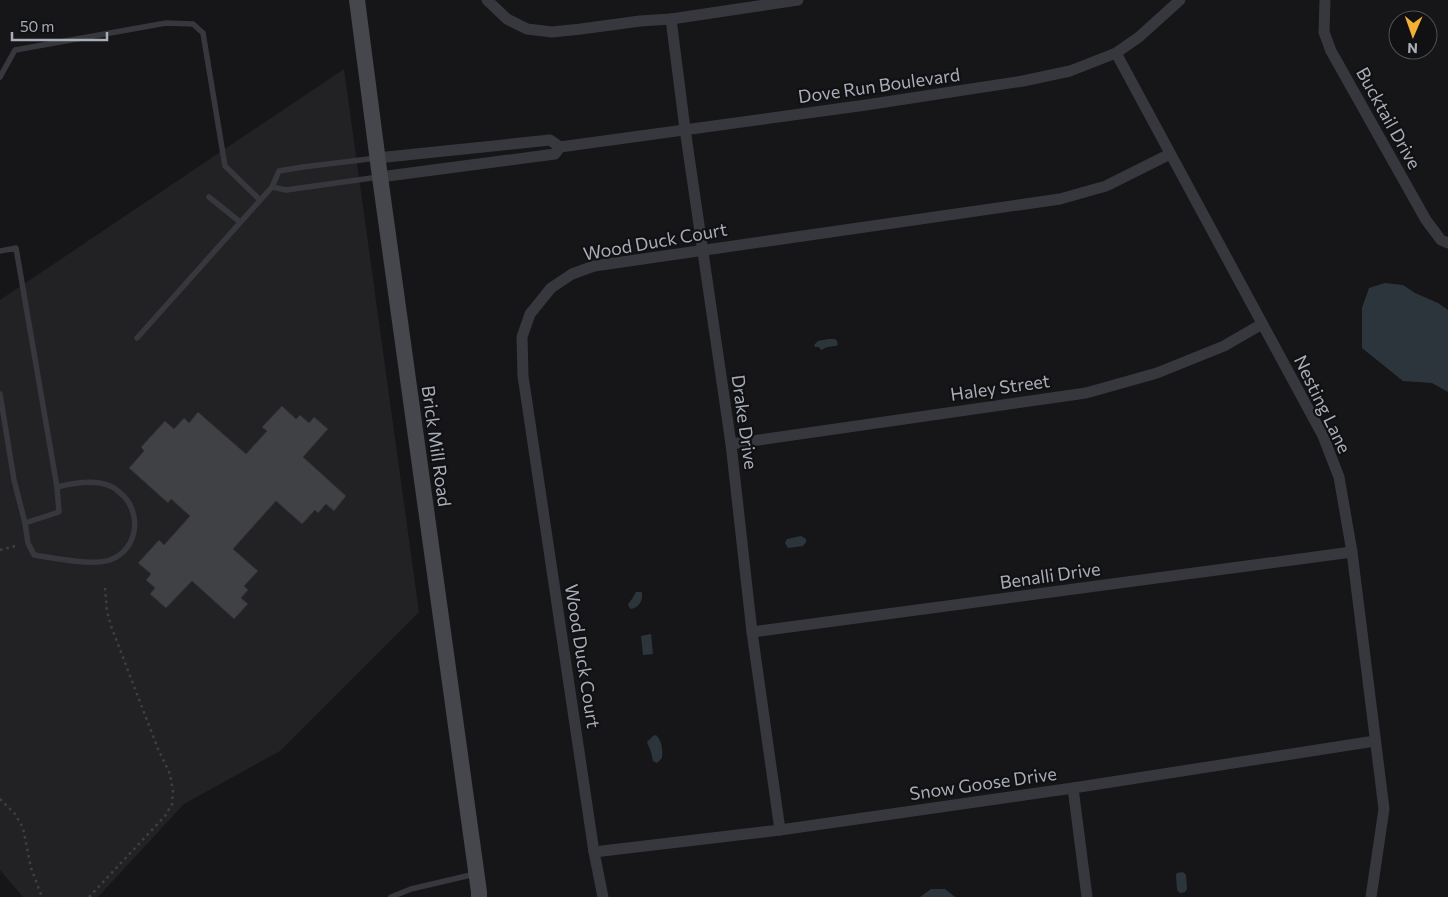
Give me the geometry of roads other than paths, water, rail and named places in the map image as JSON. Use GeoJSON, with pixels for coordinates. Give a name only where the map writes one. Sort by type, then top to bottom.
{"type":"FeatureCollection","features":[{"type":"Feature","properties":{"kind":"street","name":"Brick Mill Road"},"geometry":{"type":"LineString","coordinates":[[357,0],[479,897]]}},
{"type":"Feature","properties":{"kind":"street"},"geometry":{"type":"LineString","coordinates":[[487,0],[507,19],[527,29],[552,32],[671,19],[798,0]]}},
{"type":"Feature","properties":{"kind":"street","name":"Dove Run Boulevard"},"geometry":{"type":"LineString","coordinates":[[380,177],[554,154],[560,147],[866,105],[1023,81],[1070,71],[1116,53],[1139,37],[1180,0]]}},
{"type":"Feature","properties":{"kind":"street","name":"Bucktail Drive"},"geometry":{"type":"LineString","coordinates":[[1325,0],[1324,32],[1331,51],[1426,220],[1441,240],[1448,242]]}},
{"type":"Feature","properties":{"kind":"street","name":"Drake Drive"},"geometry":{"type":"LineString","coordinates":[[671,19],[685,129],[731,444],[752,632],[780,830]]}},
{"type":"Feature","properties":{"kind":"street","name":"Nesting Lane"},"geometry":{"type":"LineString","coordinates":[[1116,53],[1323,436],[1339,477],[1352,552],[1384,809],[1371,897]]}},
{"type":"Feature","properties":{"kind":"street","name":"Dove Run Boulevard"},"geometry":{"type":"LineString","coordinates":[[377,158],[550,140],[560,147]]}},
{"type":"Feature","properties":{"kind":"street","name":"Wood Duck Court"},"geometry":{"type":"LineString","coordinates":[[603,897],[594,852],[523,376],[522,337],[530,314],[551,288],[572,274],[594,266],[1060,199],[1106,186],[1170,154]]}},
{"type":"Feature","properties":{"kind":"street","name":"Haley Street"},"geometry":{"type":"LineString","coordinates":[[731,444],[1086,393],[1157,373],[1224,346],[1262,324]]}},
{"type":"Feature","properties":{"kind":"street","name":"Benalli Drive"},"geometry":{"type":"LineString","coordinates":[[752,632],[1352,552]]}},
{"type":"Feature","properties":{"kind":"street","name":"Snow Goose Drive"},"geometry":{"type":"LineString","coordinates":[[594,852],[780,830],[1073,788],[1375,741]]}},
{"type":"Feature","properties":{"kind":"street"},"geometry":{"type":"LineString","coordinates":[[1073,788],[1088,897]]}},
{"type":"Feature","properties":{"kind":"lane"},"geometry":{"type":"LineString","coordinates":[[0,78],[15,50],[166,23],[193,24],[203,33],[225,166],[260,200]]}},
{"type":"Feature","properties":{"kind":"lane"},"geometry":{"type":"LineString","coordinates":[[137,338],[272,186],[279,171],[377,158]]}},
{"type":"Feature","properties":{"kind":"lane"},"geometry":{"type":"LineString","coordinates":[[272,186],[286,190],[380,177]]}},
{"type":"Feature","properties":{"kind":"lane"},"geometry":{"type":"LineString","coordinates":[[209,198],[240,222]]}},
{"type":"Feature","properties":{"kind":"lane"},"geometry":{"type":"LineString","coordinates":[[0,251],[16,248],[57,487],[59,512],[25,523]]}},
{"type":"Feature","properties":{"kind":"lane"},"geometry":{"type":"LineString","coordinates":[[0,394],[14,480],[28,543],[34,555],[99,562],[110,560],[120,555],[130,545],[134,534],[135,520],[132,507],[124,496],[111,486],[96,483],[75,483],[57,487]]}},
{"type":"Feature","properties":{"kind":"lane"},"geometry":{"type":"LineString","coordinates":[[391,897],[411,888],[477,874]]}}]}
